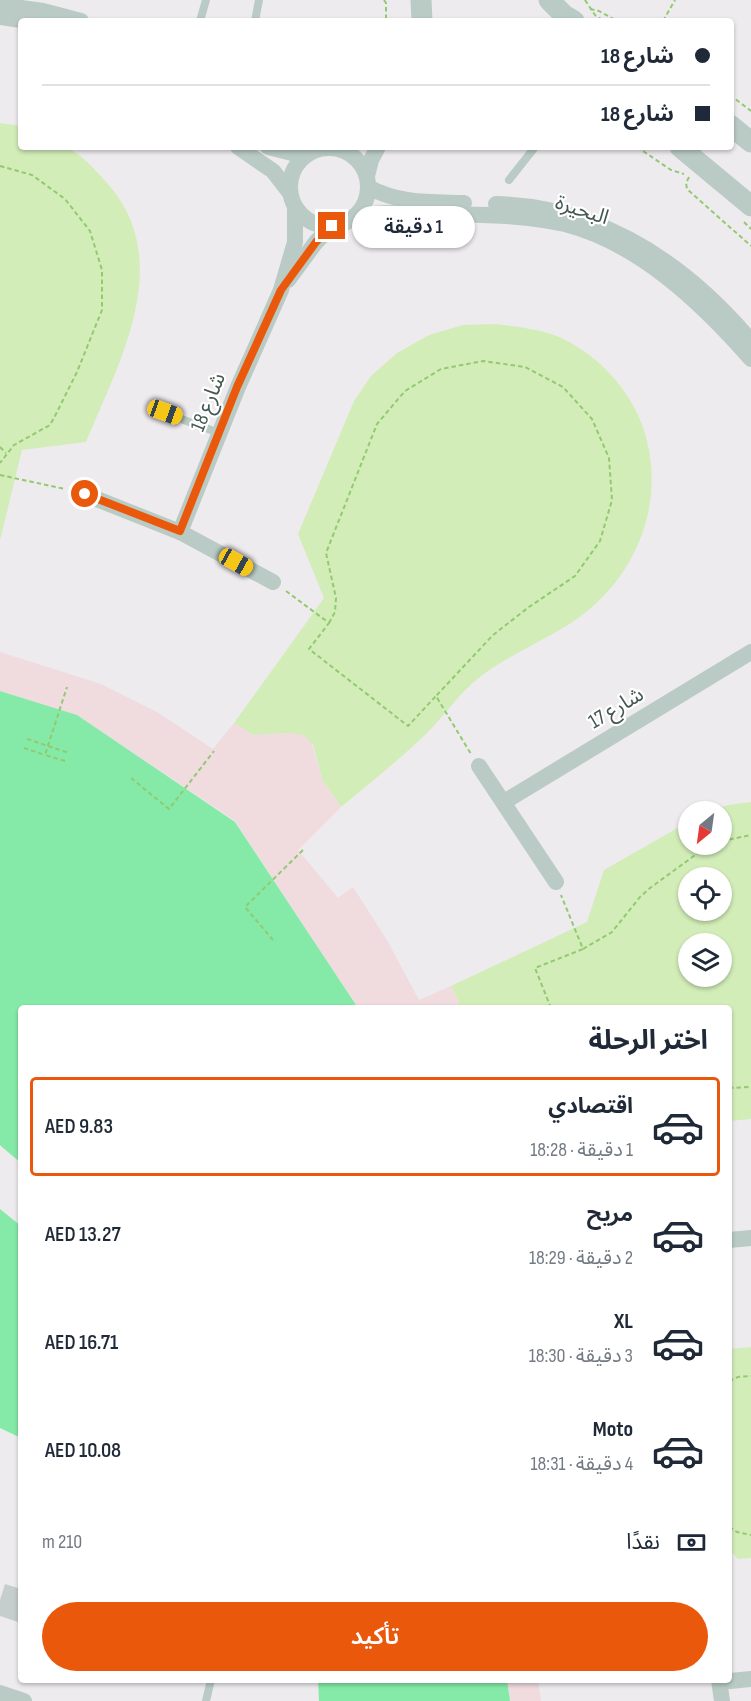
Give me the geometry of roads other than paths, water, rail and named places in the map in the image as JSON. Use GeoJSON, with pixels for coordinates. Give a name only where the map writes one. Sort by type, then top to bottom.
{"type":"FeatureCollection","features":[{"type":"Feature","properties":{"kind":"street"},"geometry":{"type":"LineString","coordinates":[[543,18],[544,0]]}},
{"type":"Feature","properties":{"kind":"street"},"geometry":{"type":"LineString","coordinates":[[549,0],[564,15],[582,15]]}},
{"type":"Feature","properties":{"kind":"street"},"geometry":{"type":"LineString","coordinates":[[0,5],[43,11],[70,18]]}},
{"type":"Feature","properties":{"kind":"street"},"geometry":{"type":"LineString","coordinates":[[0,17],[18,20]]}},
{"type":"Feature","properties":{"kind":"street"},"geometry":{"type":"LineString","coordinates":[[734,128],[751,142]]}},
{"type":"Feature","properties":{"kind":"street"},"geometry":{"type":"LineString","coordinates":[[242,150],[273,171],[301,214],[315,224],[332,226],[341,225],[356,216],[363,208],[367,198],[371,159],[376,150]]}},
{"type":"Feature","properties":{"kind":"street"},"geometry":{"type":"LineString","coordinates":[[280,150],[308,153]]}},
{"type":"Feature","properties":{"kind":"street"},"geometry":{"type":"LineString","coordinates":[[293,200],[290,186],[293,170],[302,158],[316,150]]}},
{"type":"Feature","properties":{"kind":"street"},"geometry":{"type":"LineString","coordinates":[[340,150],[354,157],[362,166],[367,181]]}},
{"type":"Feature","properties":{"kind":"street"},"geometry":{"type":"LineString","coordinates":[[684,150],[751,206]]}},
{"type":"Feature","properties":{"kind":"street","name":"البحيرة"},"geometry":{"type":"LineString","coordinates":[[367,181],[388,196],[408,201],[489,209],[580,229],[668,272],[710,297],[751,341]]}},
{"type":"Feature","properties":{"kind":"street","name":"شارع 18"},"geometry":{"type":"LineString","coordinates":[[180,531],[219,433],[281,290],[295,242],[293,200]]}},
{"type":"Feature","properties":{"kind":"street","name":"البحيرة"},"geometry":{"type":"LineString","coordinates":[[356,216],[382,212],[489,209]]}},
{"type":"Feature","properties":{"kind":"street","name":"شارع 18"},"geometry":{"type":"LineString","coordinates":[[281,290],[316,242],[332,226]]}},
{"type":"Feature","properties":{"kind":"street","name":"البحيرة"},"geometry":{"type":"LineString","coordinates":[[668,272],[751,359]]}},
{"type":"Feature","properties":{"kind":"street"},"geometry":{"type":"LineString","coordinates":[[80,492],[180,531],[273,582]]}},
{"type":"Feature","properties":{"kind":"street","name":"شارع 17"},"geometry":{"type":"LineString","coordinates":[[504,802],[751,652]]}},
{"type":"Feature","properties":{"kind":"street"},"geometry":{"type":"LineString","coordinates":[[479,766],[556,882]]}},
{"type":"Feature","properties":{"kind":"street"},"geometry":{"type":"LineString","coordinates":[[732,1240],[751,1238]]}},
{"type":"Feature","properties":{"kind":"street"},"geometry":{"type":"LineString","coordinates":[[732,1680],[751,1679]]}},
{"type":"Feature","properties":{"kind":"street"},"geometry":{"type":"LineString","coordinates":[[720,1683],[722,1701]]}},
{"type":"Feature","properties":{"kind":"street"},"geometry":{"type":"LineString","coordinates":[[0,1693],[24,1701]]}},
{"type":"Feature","properties":{"kind":"lane"},"geometry":{"type":"LineString","coordinates":[[201,18],[206,0]]}},
{"type":"Feature","properties":{"kind":"lane"},"geometry":{"type":"LineString","coordinates":[[256,18],[259,0]]}},
{"type":"Feature","properties":{"kind":"lane"},"geometry":{"type":"LineString","coordinates":[[509,180],[533,150]]}},
{"type":"Feature","properties":{"kind":"lane"},"geometry":{"type":"LineString","coordinates":[[165,412],[219,433]]}},
{"type":"Feature","properties":{"kind":"lane"},"geometry":{"type":"LineString","coordinates":[[206,1701],[210,1683]]}}]}
